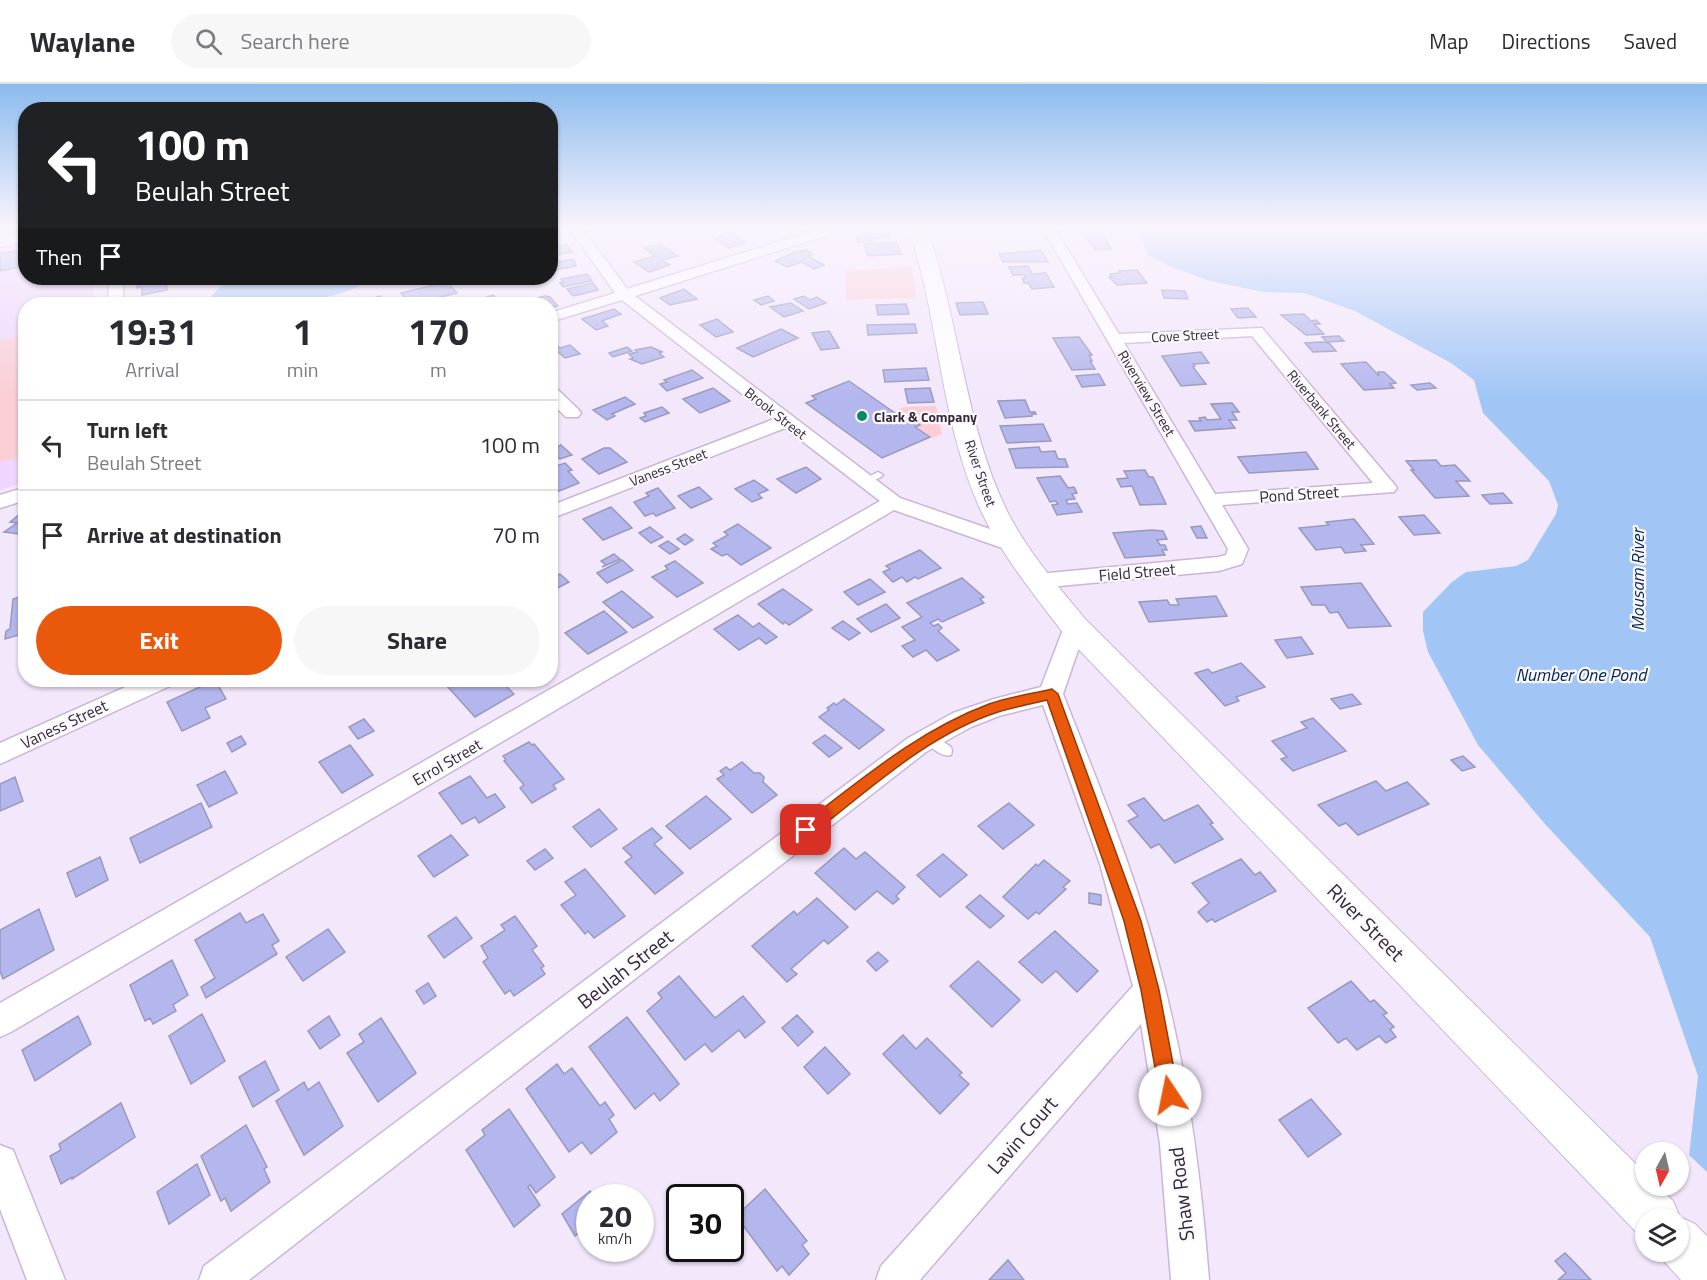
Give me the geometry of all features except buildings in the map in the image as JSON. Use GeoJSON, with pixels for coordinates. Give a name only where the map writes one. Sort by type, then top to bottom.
{"type":"FeatureCollection","features":[{"type":"Feature","properties":{"kind":"street","name":"Brook Street"},"geometry":{"type":"LineString","coordinates":[[617,285],[624,294],[786,421],[872,478],[893,502],[1012,544]]}},
{"type":"Feature","properties":{"kind":"street"},"geometry":{"type":"LineString","coordinates":[[558,315],[653,285]]}},
{"type":"Feature","properties":{"kind":"street","name":"River Street"},"geometry":{"type":"LineString","coordinates":[[934,285],[973,453],[987,496],[1012,544],[1038,581],[1075,627],[1646,1208]]}},
{"type":"Feature","properties":{"kind":"street","name":"Riverview Street"},"geometry":{"type":"LineString","coordinates":[[1082,285],[1238,549],[1235,559]]}},
{"type":"Feature","properties":{"kind":"street","name":"Cove Street"},"geometry":{"type":"LineString","coordinates":[[1114,339],[1256,332]]}},
{"type":"Feature","properties":{"kind":"street","name":"Riverbank Street"},"geometry":{"type":"LineString","coordinates":[[1256,332],[1387,488]]}},
{"type":"Feature","properties":{"kind":"street"},"geometry":{"type":"LineString","coordinates":[[558,400],[572,413]]}},
{"type":"Feature","properties":{"kind":"street","name":"Vaness Street"},"geometry":{"type":"LineString","coordinates":[[558,510],[786,421]]}},
{"type":"Feature","properties":{"kind":"street","name":"Pond Street"},"geometry":{"type":"LineString","coordinates":[[1210,500],[1387,488]]}},
{"type":"Feature","properties":{"kind":"street"},"geometry":{"type":"LineString","coordinates":[[0,502],[18,496]]}},
{"type":"Feature","properties":{"kind":"street","name":"Errol Street"},"geometry":{"type":"LineString","coordinates":[[0,1021],[893,502]]}},
{"type":"Feature","properties":{"kind":"street","name":"Field Street"},"geometry":{"type":"LineString","coordinates":[[1038,581],[1219,564],[1235,559]]}},
{"type":"Feature","properties":{"kind":"street"},"geometry":{"type":"LineString","coordinates":[[1052,694],[1075,627]]}},
{"type":"Feature","properties":{"kind":"street","name":"Vaness Street"},"geometry":{"type":"LineString","coordinates":[[0,754],[110,691],[129,687]]}},
{"type":"Feature","properties":{"kind":"street","name":"Beulah Street"},"geometry":{"type":"LineString","coordinates":[[218,1280],[888,767],[938,744],[962,720],[994,708],[1052,694]]}},
{"type":"Feature","properties":{"kind":"street","name":"Shaw Road"},"geometry":{"type":"LineString","coordinates":[[1052,694],[1129,911],[1150,990],[1170,1095],[1188,1242],[1190,1280]]}},
{"type":"Feature","properties":{"kind":"street","name":"Lavin Court"},"geometry":{"type":"LineString","coordinates":[[895,1280],[1150,990]]}},
{"type":"Feature","properties":{"kind":"street"},"geometry":{"type":"LineString","coordinates":[[0,1163],[46,1280]]}},
{"type":"Feature","properties":{"kind":"street"},"geometry":{"type":"LineString","coordinates":[[1689,1253],[1707,1271]]}},
{"type":"Feature","properties":{"kind":"shaded area"},"geometry":{"type":"Polygon","coordinates":[[[0,285],[94,285],[93,297],[18,297],[18,484],[0,490],[0,285]]]}},
{"type":"Feature","properties":{"kind":"shaded area"},"geometry":{"type":"Polygon","coordinates":[[[845,285],[914,285],[916,298],[846,300],[845,285]]]}},
{"type":"Feature","properties":{"kind":"shaded area"},"geometry":{"type":"Polygon","coordinates":[[[18,336],[18,457],[0,462],[0,340],[18,336]]]}},
{"type":"Feature","properties":{"kind":"shaded area"},"geometry":{"type":"Polygon","coordinates":[[[936,406],[942,434],[933,438],[915,427],[919,424],[912,420],[908,422],[893,412],[903,407],[936,406]]]}},
{"type":"Feature","properties":{"kind":"water"},"geometry":{"type":"Polygon","coordinates":[[[223,285],[362,285],[328,297],[212,297],[223,285]]]}},
{"type":"Feature","properties":{"kind":"water","name":"Number One Pond"},"geometry":{"type":"Polygon","coordinates":[[[1229,285],[1707,285],[1707,1172],[1689,1155],[1698,1076],[1650,937],[1545,824],[1478,745],[1428,652],[1423,631],[1423,612],[1452,582],[1466,572],[1516,566],[1528,560],[1556,514],[1558,505],[1549,481],[1483,413],[1474,380],[1451,363],[1355,311],[1304,293],[1264,292],[1229,285]]]}},
{"type":"Feature","properties":{"kind":"place","name":"Clark & Company"},"geometry":{"type":"Point","coordinates":[862,416]}},
{"type":"Feature","properties":{"kind":"route"},"geometry":{"type":"LineString","coordinates":[[806,830],[917,745],[962,720],[994,708],[1052,694],[1132,921],[1150,990],[1170,1095]]}},
{"type":"Feature","properties":{"kind":"water label","name":"Mousam River"},"geometry":{"type":"Point","coordinates":[1637,580]}}]}
